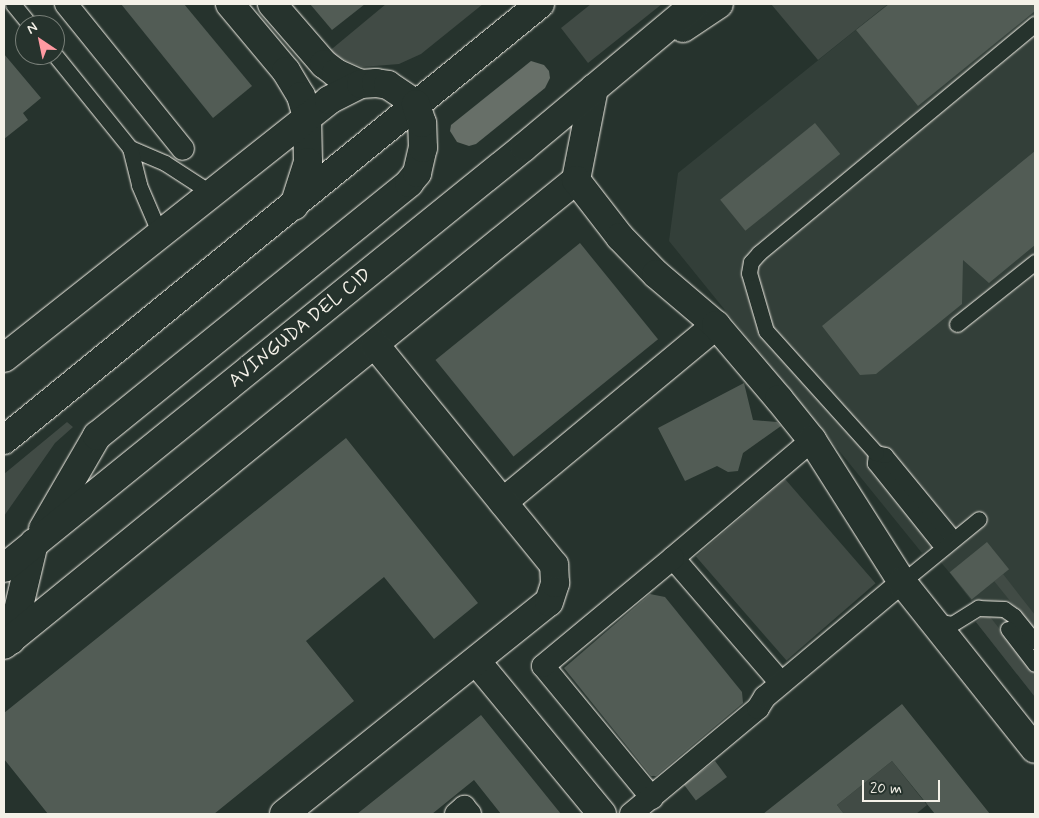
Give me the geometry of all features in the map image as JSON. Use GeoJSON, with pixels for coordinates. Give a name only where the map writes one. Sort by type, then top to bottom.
{"type":"FeatureCollection","features":[{"type":"Feature","properties":{"kind":"street"},"geometry":{"type":"LineString","coordinates":[[66,4],[183,149]]}},
{"type":"Feature","properties":{"kind":"street"},"geometry":{"type":"LineString","coordinates":[[230,4],[286,70],[301,96],[308,117],[308,162],[294,206]]}},
{"type":"Feature","properties":{"kind":"street"},"geometry":{"type":"LineString","coordinates":[[6,641],[34,543],[97,436],[409,183],[417,173],[423,148],[422,122],[416,104],[388,85],[361,84],[336,74],[324,64],[272,4]]}},
{"type":"Feature","properties":{"kind":"street"},"geometry":{"type":"LineString","coordinates":[[4,440],[540,4]]}},
{"type":"Feature","properties":{"kind":"street","name":"AVINGUDA DEL CID"},"geometry":{"type":"LineString","coordinates":[[4,568],[695,4]]}},
{"type":"Feature","properties":{"kind":"street","name":"AVINGUDA DEL CID"},"geometry":{"type":"LineString","coordinates":[[594,88],[719,4]]}},
{"type":"Feature","properties":{"kind":"street"},"geometry":{"type":"LineString","coordinates":[[4,358],[329,100],[361,84]]}},
{"type":"Feature","properties":{"kind":"street"},"geometry":{"type":"LineString","coordinates":[[6,641],[576,180],[594,88]]}},
{"type":"Feature","properties":{"kind":"street"},"geometry":{"type":"LineString","coordinates":[[576,180],[632,250],[716,325],[812,440],[902,582],[1035,749]]}},
{"type":"Feature","properties":{"kind":"street"},"geometry":{"type":"LineString","coordinates":[[503,502],[716,325]]}},
{"type":"Feature","properties":{"kind":"street"},"geometry":{"type":"LineString","coordinates":[[284,814],[549,602],[555,584],[554,565],[374,345]]}},
{"type":"Feature","properties":{"kind":"street"},"geometry":{"type":"LineString","coordinates":[[652,798],[542,666],[812,440]]}},
{"type":"Feature","properties":{"kind":"street"},"geometry":{"type":"LineString","coordinates":[[673,558],[781,683]]}},
{"type":"Feature","properties":{"kind":"street"},"geometry":{"type":"LineString","coordinates":[[631,814],[758,708],[765,697],[781,683],[902,582]]}},
{"type":"Feature","properties":{"kind":"street"},"geometry":{"type":"LineString","coordinates":[[476,661],[602,814]]}},
{"type":"Feature","properties":{"kind":"street"},"geometry":{"type":"LineString","coordinates":[[456,814],[464,807],[470,814]]}},
{"type":"Feature","properties":{"kind":"lane"},"geometry":{"type":"LineString","coordinates":[[13,4],[22,15]]}},
{"type":"Feature","properties":{"kind":"lane"},"geometry":{"type":"LineString","coordinates":[[944,537],[875,463],[876,453],[766,331],[749,284],[751,262],[1035,24]]}},
{"type":"Feature","properties":{"kind":"lane"},"geometry":{"type":"LineString","coordinates":[[63,65],[130,148],[139,185],[160,234]]}},
{"type":"Feature","properties":{"kind":"lane"},"geometry":{"type":"LineString","coordinates":[[130,148],[165,163],[213,194]]}},
{"type":"Feature","properties":{"kind":"lane"},"geometry":{"type":"LineString","coordinates":[[957,324],[1035,262]]}},
{"type":"Feature","properties":{"kind":"lane"},"geometry":{"type":"LineString","coordinates":[[902,582],[979,520]]}},
{"type":"Feature","properties":{"kind":"lane"},"geometry":{"type":"LineString","coordinates":[[932,619],[952,624],[978,608],[1004,609],[1014,616],[1035,642]]}},
{"type":"Feature","properties":{"kind":"lane"},"geometry":{"type":"LineString","coordinates":[[1008,629],[1035,664]]}},
{"type":"Feature","properties":{"kind":"shaded area"},"geometry":{"type":"Polygon","coordinates":[[[386,4],[483,4],[421,54],[399,64],[362,67],[327,53],[386,4]]]}},
{"type":"Feature","properties":{"kind":"shaded area"},"geometry":{"type":"Polygon","coordinates":[[[591,4],[662,4],[588,63],[561,28],[591,4]]]}},
{"type":"Feature","properties":{"kind":"shaded area"},"geometry":{"type":"Polygon","coordinates":[[[771,4],[888,4],[818,60],[771,4]]]}},
{"type":"Feature","properties":{"kind":"shaded area"},"geometry":{"type":"Polygon","coordinates":[[[888,4],[1035,4],[1035,697],[976,622],[983,616],[949,572],[929,548],[922,553],[669,241],[678,173],[888,4]]]}},
{"type":"Feature","properties":{"kind":"shaded area"},"geometry":{"type":"Polygon","coordinates":[[[531,61],[544,65],[549,71],[550,78],[545,88],[476,144],[469,146],[457,142],[450,131],[451,125],[531,61]]]}},
{"type":"Feature","properties":{"kind":"shaded area"},"geometry":{"type":"Polygon","coordinates":[[[67,422],[73,427],[55,443],[4,516],[4,474],[67,422]]]}},
{"type":"Feature","properties":{"kind":"shaded area"},"geometry":{"type":"Polygon","coordinates":[[[785,479],[876,583],[786,661],[696,556],[785,479]]]}},
{"type":"Feature","properties":{"kind":"shaded area"},"geometry":{"type":"Polygon","coordinates":[[[1003,574],[1035,615],[1035,632],[994,581],[1003,574]]]}},
{"type":"Feature","properties":{"kind":"shaded area"},"geometry":{"type":"Polygon","coordinates":[[[987,613],[1035,674],[1035,697],[976,622],[987,613]]]}},
{"type":"Feature","properties":{"kind":"shaded area"},"geometry":{"type":"Polygon","coordinates":[[[892,761],[927,805],[916,814],[844,814],[837,805],[892,761]]]}},
{"type":"Feature","properties":{"kind":"building"},"geometry":{"type":"Polygon","coordinates":[[[121,4],[184,4],[252,86],[213,118],[121,4]]]}},
{"type":"Feature","properties":{"kind":"building"},"geometry":{"type":"Polygon","coordinates":[[[310,4],[365,4],[332,30],[310,4]]]}},
{"type":"Feature","properties":{"kind":"building"},"geometry":{"type":"Polygon","coordinates":[[[889,4],[1035,4],[1035,11],[918,106],[856,30],[889,4]]]}},
{"type":"Feature","properties":{"kind":"building"},"geometry":{"type":"Polygon","coordinates":[[[4,54],[41,98],[23,113],[28,120],[4,139],[4,54]]]}},
{"type":"Feature","properties":{"kind":"building"},"geometry":{"type":"Polygon","coordinates":[[[815,123],[840,154],[745,231],[720,200],[815,123]]]}},
{"type":"Feature","properties":{"kind":"building"},"geometry":{"type":"Polygon","coordinates":[[[1035,151],[1035,245],[989,283],[963,260],[962,304],[876,374],[860,375],[822,326],[1035,151]]]}},
{"type":"Feature","properties":{"kind":"building"},"geometry":{"type":"Polygon","coordinates":[[[580,243],[658,339],[513,456],[435,360],[580,243]]]}},
{"type":"Feature","properties":{"kind":"building"},"geometry":{"type":"Polygon","coordinates":[[[744,383],[753,420],[777,422],[781,426],[743,453],[738,471],[728,472],[717,466],[685,481],[658,428],[744,383]]]}},
{"type":"Feature","properties":{"kind":"building"},"geometry":{"type":"Polygon","coordinates":[[[346,438],[478,603],[434,639],[384,577],[306,641],[354,701],[214,814],[48,814],[4,759],[4,713],[346,438]]]}},
{"type":"Feature","properties":{"kind":"building"},"geometry":{"type":"Polygon","coordinates":[[[987,542],[1009,569],[972,599],[950,572],[987,542]]]}},
{"type":"Feature","properties":{"kind":"building"},"geometry":{"type":"Polygon","coordinates":[[[650,594],[665,597],[742,692],[743,703],[656,776],[651,776],[564,668],[650,594]]]}},
{"type":"Feature","properties":{"kind":"building"},"geometry":{"type":"Polygon","coordinates":[[[902,704],[990,814],[935,814],[892,761],[837,805],[844,814],[763,814],[902,704]]]}},
{"type":"Feature","properties":{"kind":"building"},"geometry":{"type":"Polygon","coordinates":[[[481,715],[561,814],[501,814],[474,780],[432,814],[357,814],[481,715]]]}},
{"type":"Feature","properties":{"kind":"building"},"geometry":{"type":"Polygon","coordinates":[[[715,761],[727,777],[696,800],[684,784],[715,761]]]}}]}
